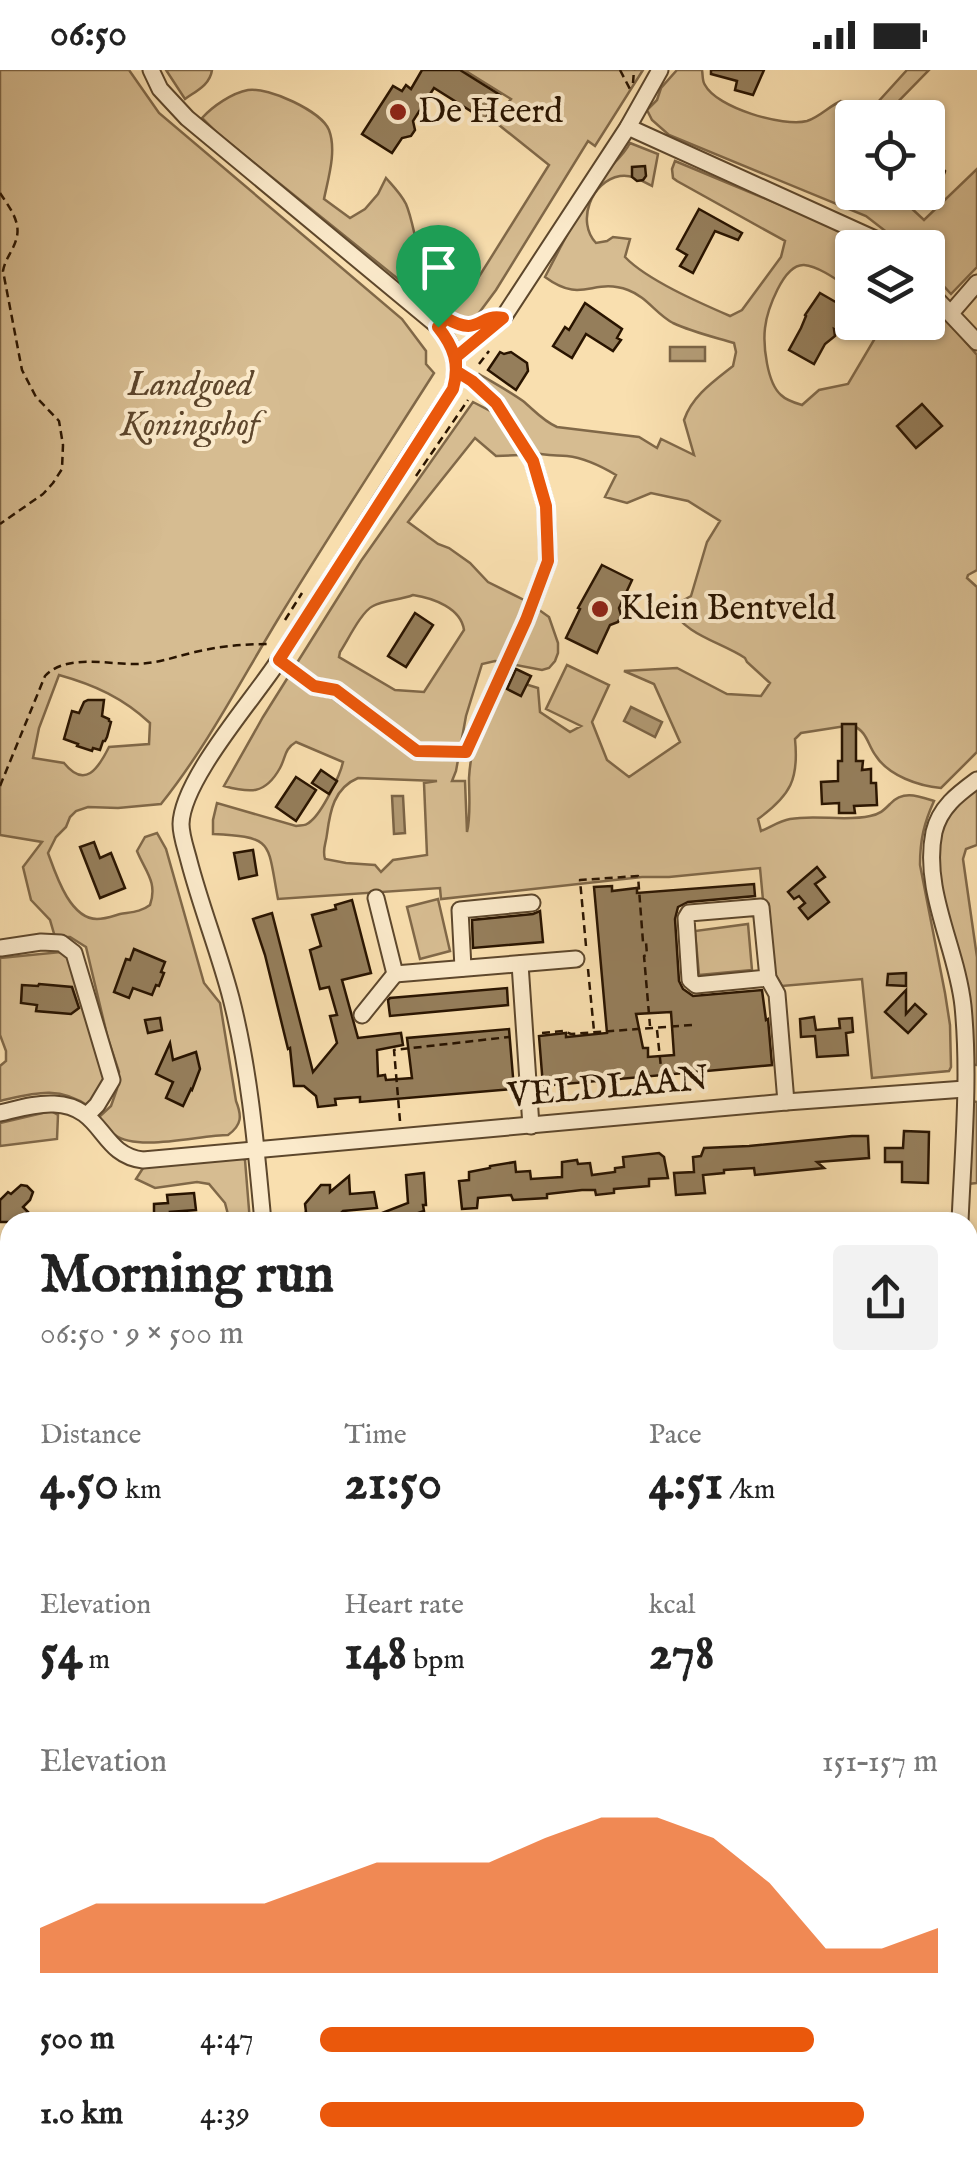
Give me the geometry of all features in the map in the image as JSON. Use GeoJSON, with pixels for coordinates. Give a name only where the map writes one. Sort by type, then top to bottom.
{"type":"FeatureCollection","features":[{"type":"Feature","properties":{"kind":"street"},"geometry":{"type":"LineString","coordinates":[[151,70],[160,89],[187,118],[438,327],[449,340],[456,364],[453,389],[276,652],[206,764],[187,799],[181,822],[238,1028],[250,1093],[262,1212]]}},
{"type":"Feature","properties":{"kind":"street"},"geometry":{"type":"LineString","coordinates":[[456,364],[503,318],[628,128],[660,70]]}},
{"type":"Feature","properties":{"kind":"street"},"geometry":{"type":"LineString","coordinates":[[628,128],[855,230]]}},
{"type":"Feature","properties":{"kind":"street"},"geometry":{"type":"LineString","coordinates":[[951,313],[977,283]]}},
{"type":"Feature","properties":{"kind":"street"},"geometry":{"type":"LineString","coordinates":[[945,307],[977,342]]}},
{"type":"Feature","properties":{"kind":"street"},"geometry":{"type":"LineString","coordinates":[[276,652],[314,686],[336,690],[417,751],[466,752],[526,620],[548,561],[546,506],[533,461],[496,403],[456,364]]}},
{"type":"Feature","properties":{"kind":"street"},"geometry":{"type":"LineString","coordinates":[[960,1212],[965,1089],[963,1004],[933,881],[932,854],[938,819],[946,805],[977,780]]}},
{"type":"Feature","properties":{"kind":"street"},"geometry":{"type":"LineString","coordinates":[[376,898],[395,974]]}},
{"type":"Feature","properties":{"kind":"street"},"geometry":{"type":"LineString","coordinates":[[463,968],[460,910],[532,903]]}},
{"type":"Feature","properties":{"kind":"street"},"geometry":{"type":"LineString","coordinates":[[768,978],[696,985],[690,980],[686,918],[689,914],[761,907],[768,978],[777,994],[786,1102]]}},
{"type":"Feature","properties":{"kind":"street"},"geometry":{"type":"LineString","coordinates":[[0,948],[61,943],[74,953],[112,1080],[87,1115],[71,1106],[56,1104],[0,1113]]}},
{"type":"Feature","properties":{"kind":"street"},"geometry":{"type":"LineString","coordinates":[[362,1015],[395,974],[576,959]]}},
{"type":"Feature","properties":{"kind":"street"},"geometry":{"type":"LineString","coordinates":[[520,964],[531,1126]]}},
{"type":"Feature","properties":{"kind":"street","name":"VELDLAAN"},"geometry":{"type":"LineString","coordinates":[[87,1115],[115,1149],[134,1159],[965,1089]]}},
{"type":"Feature","properties":{"kind":"path"},"geometry":{"type":"LineString","coordinates":[[633,94],[634,70]]}},
{"type":"Feature","properties":{"kind":"path"},"geometry":{"type":"LineString","coordinates":[[0,192],[16,217],[18,228],[2,272],[22,370],[36,397],[59,421],[63,444],[62,469],[53,483],[0,524]]}},
{"type":"Feature","properties":{"kind":"path"},"geometry":{"type":"LineString","coordinates":[[0,786],[45,676],[54,667],[92,662],[165,662],[237,644],[276,652]]}},
{"type":"Feature","properties":{"kind":"path"},"geometry":{"type":"LineString","coordinates":[[594,1033],[580,880],[638,876],[642,942],[646,942],[648,955],[644,956],[650,1028]]}},
{"type":"Feature","properties":{"kind":"path"},"geometry":{"type":"LineString","coordinates":[[402,1137],[394,1050],[564,1031],[594,1033],[692,1025]]}},
{"type":"Feature","properties":{"kind":"path"},"geometry":{"type":"LineString","coordinates":[[657,1028],[665,1113]]}},
{"type":"Feature","properties":{"kind":"green space","name":"Landgoed Koningshof"},"geometry":{"type":"Polygon","coordinates":[[[0,70],[129,70],[159,113],[402,319],[426,351],[426,364],[434,373],[301,581],[210,734],[161,804],[88,807],[76,811],[48,853],[72,904],[87,917],[103,918],[150,905],[152,883],[137,851],[145,837],[157,833],[166,849],[204,983],[220,1003],[240,1116],[236,1128],[228,1135],[138,1142],[125,1140],[106,1127],[99,1117],[111,1106],[119,1072],[86,947],[70,937],[55,937],[50,920],[31,900],[23,867],[42,842],[0,835],[0,70]],[[59,675],[39,728],[33,758],[64,763],[78,775],[85,775],[95,769],[109,747],[149,744],[150,723],[140,714],[108,693],[59,675]]]}},
{"type":"Feature","properties":{"kind":"green space"},"geometry":{"type":"Polygon","coordinates":[[[166,70],[212,70],[205,84],[185,99],[166,70]]]}},
{"type":"Feature","properties":{"kind":"green space"},"geometry":{"type":"Polygon","coordinates":[[[464,70],[643,70],[595,146],[588,141],[470,325],[444,316],[202,118],[223,101],[248,90],[268,92],[316,115],[329,130],[332,147],[324,199],[350,218],[365,209],[386,178],[406,204],[430,278],[439,288],[452,293],[470,291],[549,165],[494,121],[511,99],[464,70]]]}},
{"type":"Feature","properties":{"kind":"green space"},"geometry":{"type":"Polygon","coordinates":[[[677,70],[702,70],[704,83],[712,93],[736,108],[767,118],[807,121],[835,105],[835,203],[669,135],[647,110],[657,100],[661,88],[677,70]]]}},
{"type":"Feature","properties":{"kind":"green space"},"geometry":{"type":"Polygon","coordinates":[[[907,70],[929,70],[900,100],[880,100],[907,70]]]}},
{"type":"Feature","properties":{"kind":"green space"},"geometry":{"type":"Polygon","coordinates":[[[630,143],[658,154],[652,186],[637,178],[620,176],[610,179],[594,194],[587,214],[590,234],[596,243],[613,237],[630,239],[625,257],[635,266],[674,290],[730,316],[742,310],[781,257],[785,241],[677,181],[672,169],[675,161],[841,230],[835,230],[835,279],[810,266],[796,267],[783,280],[769,311],[765,328],[767,363],[772,382],[785,398],[802,405],[819,390],[848,384],[874,340],[945,340],[945,318],[977,355],[977,570],[967,578],[977,587],[977,752],[941,788],[896,774],[882,763],[864,735],[852,725],[801,733],[795,739],[796,765],[790,785],[758,819],[761,831],[790,819],[873,815],[905,796],[934,801],[923,832],[920,865],[950,1025],[949,1071],[872,1078],[862,979],[782,986],[769,964],[760,868],[441,899],[440,888],[278,899],[265,846],[248,837],[213,834],[217,803],[296,826],[309,823],[325,802],[343,762],[296,742],[263,787],[242,790],[224,786],[361,561],[473,402],[496,414],[519,455],[496,456],[475,438],[408,522],[470,563],[488,582],[549,617],[558,653],[549,668],[542,670],[495,661],[482,664],[452,781],[465,781],[467,832],[472,752],[495,680],[512,680],[538,688],[540,712],[570,732],[581,726],[546,709],[567,665],[609,685],[592,722],[607,760],[629,777],[680,742],[654,684],[624,671],[677,668],[727,694],[761,696],[770,683],[745,658],[685,625],[671,607],[691,596],[707,542],[720,521],[688,501],[651,493],[627,503],[605,497],[616,475],[580,459],[532,452],[476,376],[479,374],[512,394],[557,427],[639,437],[657,448],[661,439],[694,455],[684,420],[698,396],[733,366],[734,343],[673,323],[628,290],[605,286],[569,289],[545,277],[604,175],[630,143]],[[413,595],[373,606],[355,627],[339,657],[395,690],[424,692],[464,630],[458,616],[437,602],[413,595]],[[358,778],[350,782],[335,801],[324,846],[325,859],[375,865],[381,872],[393,860],[427,855],[424,783],[437,781],[358,778]]]}},
{"type":"Feature","properties":{"kind":"green space"},"geometry":{"type":"Polygon","coordinates":[[[977,169],[977,267],[951,294],[945,287],[945,230],[884,230],[851,210],[913,210],[924,220],[934,210],[945,210],[945,200],[977,169]]]}},
{"type":"Feature","properties":{"kind":"green space"},"geometry":{"type":"Polygon","coordinates":[[[977,772],[977,845],[966,849],[963,859],[977,957],[977,1065],[966,1064],[945,929],[936,835],[953,796],[977,772]]]}},
{"type":"Feature","properties":{"kind":"green space"},"geometry":{"type":"Polygon","coordinates":[[[438,899],[450,951],[420,959],[407,907],[438,899]]]}},
{"type":"Feature","properties":{"kind":"green space"},"geometry":{"type":"Polygon","coordinates":[[[748,924],[752,970],[699,975],[695,931],[748,924]]]}},
{"type":"Feature","properties":{"kind":"green space"},"geometry":{"type":"Polygon","coordinates":[[[61,952],[72,959],[106,1074],[101,1093],[90,1107],[57,1093],[0,1101],[0,1066],[6,1061],[6,1051],[0,1035],[0,958],[61,952]]]}},
{"type":"Feature","properties":{"kind":"green space"},"geometry":{"type":"Polygon","coordinates":[[[967,1100],[977,1102],[977,1183],[967,1184],[967,1100]]]}},
{"type":"Feature","properties":{"kind":"green space"},"geometry":{"type":"Polygon","coordinates":[[[51,1111],[58,1115],[57,1139],[0,1146],[0,1123],[51,1111]]]}},
{"type":"Feature","properties":{"kind":"green space"},"geometry":{"type":"Polygon","coordinates":[[[241,1158],[245,1160],[249,1212],[227,1212],[209,1184],[155,1188],[136,1179],[145,1165],[241,1158]]]}},
{"type":"Feature","properties":{"kind":"shaded area"},"geometry":{"type":"Polygon","coordinates":[[[670,347],[705,347],[705,361],[670,361],[670,347]]]}},
{"type":"Feature","properties":{"kind":"shaded area"},"geometry":{"type":"Polygon","coordinates":[[[631,707],[662,722],[655,737],[624,721],[631,707]]]}},
{"type":"Feature","properties":{"kind":"shaded area"},"geometry":{"type":"Polygon","coordinates":[[[392,796],[403,796],[405,833],[394,834],[392,796]]]}},
{"type":"Feature","properties":{"kind":"building"},"geometry":{"type":"Polygon","coordinates":[[[422,70],[460,70],[500,95],[485,120],[434,88],[413,121],[415,130],[411,136],[402,138],[392,153],[362,134],[393,86],[402,91],[406,85],[411,89],[422,70]]]}},
{"type":"Feature","properties":{"kind":"building"},"geometry":{"type":"Polygon","coordinates":[[[711,70],[764,70],[753,95],[735,90],[737,81],[711,74],[711,70]]]}},
{"type":"Feature","properties":{"kind":"building"},"geometry":{"type":"Polygon","coordinates":[[[645,166],[643,180],[632,177],[632,167],[645,166]]]}},
{"type":"Feature","properties":{"kind":"building"},"geometry":{"type":"Polygon","coordinates":[[[699,209],[742,233],[738,240],[715,231],[693,273],[680,266],[687,255],[677,249],[699,209]]]}},
{"type":"Feature","properties":{"kind":"building"},"geometry":{"type":"Polygon","coordinates":[[[820,293],[835,302],[835,336],[825,344],[814,364],[789,350],[820,293]]]}},
{"type":"Feature","properties":{"kind":"building"},"geometry":{"type":"Polygon","coordinates":[[[585,303],[622,329],[617,338],[621,340],[613,351],[586,334],[572,358],[553,346],[565,327],[569,330],[585,303]]]}},
{"type":"Feature","properties":{"kind":"building"},"geometry":{"type":"Polygon","coordinates":[[[500,352],[511,352],[527,363],[528,371],[516,390],[488,370],[500,352]]]}},
{"type":"Feature","properties":{"kind":"building"},"geometry":{"type":"Polygon","coordinates":[[[922,404],[942,426],[916,448],[897,426],[922,404]]]}},
{"type":"Feature","properties":{"kind":"building","name":"Klein Bentveld"},"geometry":{"type":"Polygon","coordinates":[[[602,565],[632,580],[619,608],[618,622],[610,625],[597,653],[566,638],[602,565]]]}},
{"type":"Feature","properties":{"kind":"building"},"geometry":{"type":"Polygon","coordinates":[[[415,613],[433,625],[406,667],[388,656],[415,613]]]}},
{"type":"Feature","properties":{"kind":"building"},"geometry":{"type":"Polygon","coordinates":[[[516,669],[531,676],[521,696],[507,689],[516,669]]]}},
{"type":"Feature","properties":{"kind":"building"},"geometry":{"type":"Polygon","coordinates":[[[88,700],[104,700],[102,716],[111,722],[100,750],[92,751],[64,739],[72,711],[79,713],[88,700]]]}},
{"type":"Feature","properties":{"kind":"building"},"geometry":{"type":"Polygon","coordinates":[[[842,724],[856,724],[856,761],[863,761],[862,770],[871,769],[871,783],[876,783],[877,805],[854,806],[855,813],[839,813],[839,803],[822,804],[821,782],[838,781],[842,724]]]}},
{"type":"Feature","properties":{"kind":"building"},"geometry":{"type":"Polygon","coordinates":[[[321,770],[337,781],[329,794],[312,783],[321,770]]]}},
{"type":"Feature","properties":{"kind":"building"},"geometry":{"type":"Polygon","coordinates":[[[296,777],[316,790],[296,821],[276,807],[296,777]]]}},
{"type":"Feature","properties":{"kind":"building"},"geometry":{"type":"Polygon","coordinates":[[[94,842],[100,858],[111,853],[125,888],[100,898],[80,847],[94,842]]]}},
{"type":"Feature","properties":{"kind":"building"},"geometry":{"type":"Polygon","coordinates":[[[253,850],[257,875],[239,879],[234,853],[253,850]]]}},
{"type":"Feature","properties":{"kind":"building"},"geometry":{"type":"Polygon","coordinates":[[[817,867],[825,877],[815,884],[829,902],[808,919],[799,908],[805,903],[788,892],[817,867]]]}},
{"type":"Feature","properties":{"kind":"building"},"geometry":{"type":"Polygon","coordinates":[[[754,884],[755,896],[688,902],[678,907],[675,919],[679,981],[693,996],[762,990],[772,1065],[543,1086],[539,1036],[607,1033],[594,887],[612,886],[612,891],[637,888],[637,893],[754,884]],[[671,1012],[636,1014],[648,1057],[674,1055],[671,1012]]]}},
{"type":"Feature","properties":{"kind":"building"},"geometry":{"type":"Polygon","coordinates":[[[352,900],[371,973],[342,980],[358,1038],[401,1033],[403,1045],[377,1050],[378,1076],[385,1075],[386,1080],[412,1078],[407,1038],[509,1029],[514,1089],[360,1102],[360,1097],[335,1099],[336,1105],[318,1107],[316,1096],[304,1086],[294,1086],[290,1048],[253,919],[272,913],[313,1072],[337,1043],[330,1016],[337,1015],[329,987],[320,989],[310,950],[321,946],[312,915],[352,900]]]}},
{"type":"Feature","properties":{"kind":"building"},"geometry":{"type":"Polygon","coordinates":[[[540,911],[543,942],[473,948],[472,920],[540,911]]]}},
{"type":"Feature","properties":{"kind":"building"},"geometry":{"type":"Polygon","coordinates":[[[134,949],[165,962],[159,986],[152,995],[133,988],[129,998],[114,992],[126,959],[130,960],[134,949]]]}},
{"type":"Feature","properties":{"kind":"building"},"geometry":{"type":"Polygon","coordinates":[[[906,973],[906,986],[887,985],[888,974],[906,973]]]}},
{"type":"Feature","properties":{"kind":"building"},"geometry":{"type":"Polygon","coordinates":[[[22,985],[72,987],[79,1008],[71,1014],[36,1011],[37,1005],[21,1003],[22,985]]]}},
{"type":"Feature","properties":{"kind":"building"},"geometry":{"type":"Polygon","coordinates":[[[507,988],[508,1005],[390,1016],[390,998],[507,988]]]}},
{"type":"Feature","properties":{"kind":"building"},"geometry":{"type":"Polygon","coordinates":[[[906,990],[906,1014],[915,1004],[926,1014],[908,1033],[885,1012],[906,990]]]}},
{"type":"Feature","properties":{"kind":"building"},"geometry":{"type":"Polygon","coordinates":[[[814,1017],[816,1030],[840,1028],[839,1019],[852,1018],[853,1032],[846,1033],[848,1055],[817,1057],[815,1036],[801,1037],[800,1019],[814,1017]]]}},
{"type":"Feature","properties":{"kind":"building"},"geometry":{"type":"Polygon","coordinates":[[[160,1018],[162,1030],[148,1033],[145,1020],[160,1018]]]}},
{"type":"Feature","properties":{"kind":"building"},"geometry":{"type":"Polygon","coordinates":[[[170,1043],[173,1060],[196,1052],[200,1069],[183,1106],[166,1098],[173,1082],[156,1074],[170,1043]]]}},
{"type":"Feature","properties":{"kind":"building"},"geometry":{"type":"Polygon","coordinates":[[[904,1131],[929,1132],[928,1183],[902,1182],[902,1162],[885,1162],[885,1148],[903,1148],[904,1131]]]}},
{"type":"Feature","properties":{"kind":"building"},"geometry":{"type":"Polygon","coordinates":[[[868,1136],[869,1158],[817,1162],[824,1168],[755,1175],[754,1168],[724,1170],[703,1175],[705,1193],[676,1195],[674,1173],[694,1172],[693,1157],[701,1156],[704,1148],[868,1136]]]}},
{"type":"Feature","properties":{"kind":"building"},"geometry":{"type":"Polygon","coordinates":[[[659,1153],[664,1157],[668,1178],[649,1179],[649,1186],[596,1195],[595,1190],[582,1190],[547,1194],[547,1198],[478,1198],[477,1208],[462,1209],[459,1181],[469,1180],[469,1172],[490,1166],[515,1162],[516,1172],[530,1171],[531,1179],[562,1177],[562,1162],[577,1160],[578,1164],[590,1163],[592,1175],[624,1167],[623,1157],[659,1153]]]}},
{"type":"Feature","properties":{"kind":"building"},"geometry":{"type":"Polygon","coordinates":[[[424,1173],[424,1211],[385,1212],[408,1203],[406,1175],[424,1173]]]}},
{"type":"Feature","properties":{"kind":"building"},"geometry":{"type":"Polygon","coordinates":[[[349,1176],[350,1194],[374,1192],[377,1208],[306,1212],[305,1204],[321,1185],[330,1185],[330,1192],[349,1176]]]}},
{"type":"Feature","properties":{"kind":"building"},"geometry":{"type":"Polygon","coordinates":[[[21,1185],[33,1192],[23,1207],[28,1212],[0,1212],[0,1200],[8,1192],[11,1194],[21,1185]]]}},
{"type":"Feature","properties":{"kind":"building"},"geometry":{"type":"Polygon","coordinates":[[[194,1193],[196,1210],[154,1212],[154,1204],[168,1203],[167,1195],[194,1193]]]}},
{"type":"Feature","properties":{"kind":"place","name":"De Heerd"},"geometry":{"type":"Point","coordinates":[398,112]}},
{"type":"Feature","properties":{"kind":"place","name":"Klein Bentveld"},"geometry":{"type":"Point","coordinates":[600,609]}},
{"type":"Feature","properties":{"kind":"route"},"geometry":{"type":"LineString","coordinates":[[438,327],[446,318],[471,328],[494,316],[503,318],[456,357],[456,371],[496,403],[533,461],[546,506],[548,561],[526,620],[466,752],[417,751],[336,690],[314,686],[279,660],[453,389],[456,357],[438,327]]}}]}
